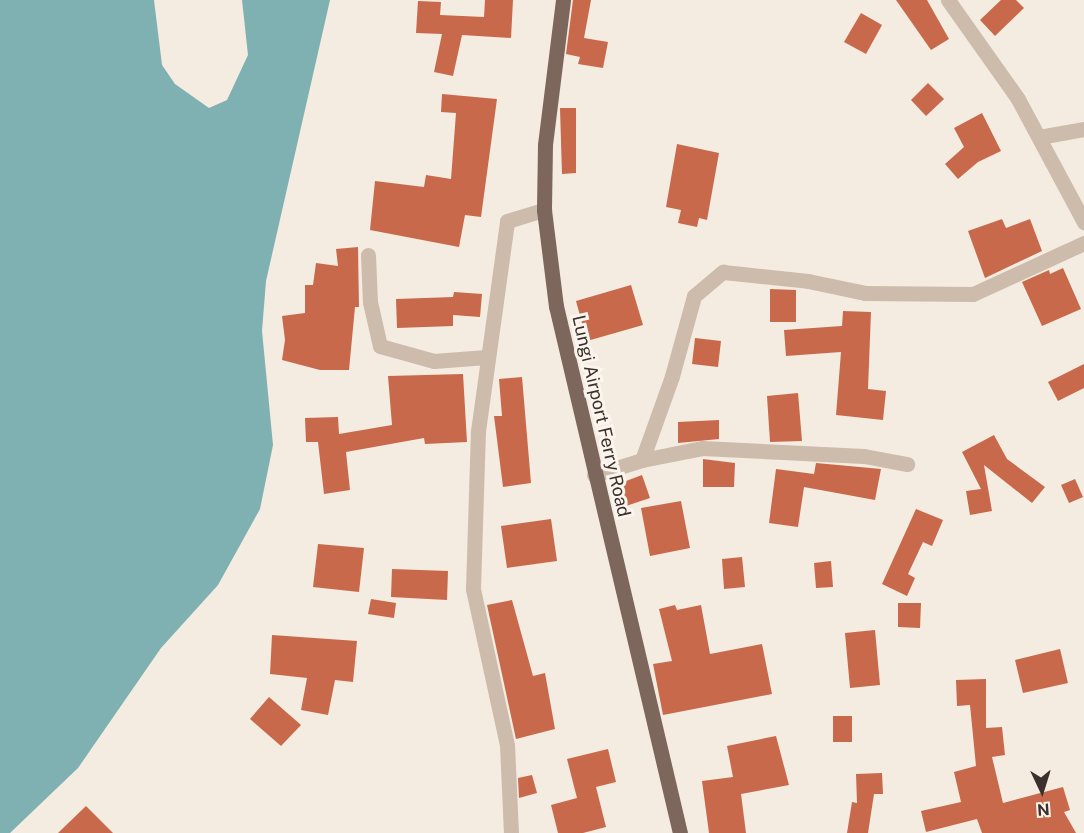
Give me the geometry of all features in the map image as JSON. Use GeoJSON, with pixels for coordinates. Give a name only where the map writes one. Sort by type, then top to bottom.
{"type":"FeatureCollection","features":[{"type":"Feature","properties":{"kind":"main road","name":"Lungi Airport Ferry Road"},"geometry":{"type":"LineString","coordinates":[[562,0],[545,145],[544,210],[556,306],[680,833]]}},
{"type":"Feature","properties":{"kind":"street"},"geometry":{"type":"LineString","coordinates":[[948,0],[1018,99],[1084,222]]}},
{"type":"Feature","properties":{"kind":"street"},"geometry":{"type":"LineString","coordinates":[[1039,137],[1084,129]]}},
{"type":"Feature","properties":{"kind":"street"},"geometry":{"type":"LineString","coordinates":[[511,833],[507,745],[473,590],[478,431],[486,357],[507,221],[544,210]]}},
{"type":"Feature","properties":{"kind":"street"},"geometry":{"type":"LineString","coordinates":[[642,460],[672,376],[694,296],[723,272],[808,281],[865,293],[973,294],[1084,243]]}},
{"type":"Feature","properties":{"kind":"street"},"geometry":{"type":"LineString","coordinates":[[369,255],[370,302],[380,346],[434,361],[486,357]]}},
{"type":"Feature","properties":{"kind":"street"},"geometry":{"type":"LineString","coordinates":[[594,475],[642,460],[702,448],[864,456],[908,464]]}},
{"type":"Feature","properties":{"kind":"water"},"geometry":{"type":"Polygon","coordinates":[[[0,0],[154,0],[162,65],[175,84],[209,108],[227,100],[248,55],[242,0],[330,0],[266,281],[262,331],[273,445],[260,509],[218,585],[161,648],[78,768],[10,833],[0,833],[0,0]]]}},
{"type":"Feature","properties":{"kind":"building"},"geometry":{"type":"Polygon","coordinates":[[[485,0],[513,0],[511,38],[462,35],[453,76],[434,72],[442,34],[416,33],[418,1],[441,2],[440,15],[484,17],[485,0]]]}},
{"type":"Feature","properties":{"kind":"building"},"geometry":{"type":"Polygon","coordinates":[[[573,0],[591,0],[584,38],[608,42],[603,68],[578,64],[580,57],[566,54],[573,0]]]}},
{"type":"Feature","properties":{"kind":"building"},"geometry":{"type":"Polygon","coordinates":[[[896,0],[927,0],[949,39],[931,50],[896,0]]]}},
{"type":"Feature","properties":{"kind":"building"},"geometry":{"type":"Polygon","coordinates":[[[1001,0],[1016,0],[1024,8],[995,36],[980,20],[1001,0]]]}},
{"type":"Feature","properties":{"kind":"building"},"geometry":{"type":"Polygon","coordinates":[[[861,13],[882,25],[866,54],[844,42],[861,13]]]}},
{"type":"Feature","properties":{"kind":"building"},"geometry":{"type":"Polygon","coordinates":[[[928,83],[944,99],[926,116],[911,100],[928,83]]]}},
{"type":"Feature","properties":{"kind":"building"},"geometry":{"type":"Polygon","coordinates":[[[442,94],[497,99],[481,217],[465,215],[459,247],[370,230],[375,181],[424,187],[426,175],[451,179],[456,113],[441,112],[442,94]]]}},
{"type":"Feature","properties":{"kind":"building"},"geometry":{"type":"Polygon","coordinates":[[[560,108],[576,108],[576,173],[562,174],[560,108]]]}},
{"type":"Feature","properties":{"kind":"building"},"geometry":{"type":"Polygon","coordinates":[[[982,113],[1001,151],[978,162],[958,179],[945,164],[964,147],[954,128],[982,113]]]}},
{"type":"Feature","properties":{"kind":"building"},"geometry":{"type":"Polygon","coordinates":[[[677,144],[719,153],[707,220],[699,218],[697,227],[678,223],[681,210],[666,207],[677,144]]]}},
{"type":"Feature","properties":{"kind":"building"},"geometry":{"type":"Polygon","coordinates":[[[1002,219],[1006,228],[1030,219],[1042,251],[985,278],[968,231],[1002,219]]]}},
{"type":"Feature","properties":{"kind":"building"},"geometry":{"type":"Polygon","coordinates":[[[358,247],[359,307],[355,307],[349,370],[320,370],[282,360],[285,340],[282,316],[305,313],[305,285],[313,285],[316,263],[338,266],[336,249],[358,247]]]}},
{"type":"Feature","properties":{"kind":"building"},"geometry":{"type":"Polygon","coordinates":[[[1063,268],[1081,309],[1042,326],[1022,282],[1049,270],[1050,274],[1063,268]]]}},
{"type":"Feature","properties":{"kind":"building"},"geometry":{"type":"Polygon","coordinates":[[[631,285],[643,325],[587,341],[576,301],[631,285]]]}},
{"type":"Feature","properties":{"kind":"building"},"geometry":{"type":"Polygon","coordinates":[[[770,289],[796,290],[796,322],[770,322],[770,289]]]}},
{"type":"Feature","properties":{"kind":"building"},"geometry":{"type":"Polygon","coordinates":[[[454,292],[482,294],[480,317],[453,315],[453,326],[397,328],[396,299],[453,297],[454,292]]]}},
{"type":"Feature","properties":{"kind":"building"},"geometry":{"type":"Polygon","coordinates":[[[843,311],[871,312],[868,389],[886,391],[883,420],[836,415],[841,352],[786,356],[784,330],[842,326],[843,311]]]}},
{"type":"Feature","properties":{"kind":"building"},"geometry":{"type":"Polygon","coordinates":[[[695,338],[721,341],[718,367],[692,364],[695,338]]]}},
{"type":"Feature","properties":{"kind":"building"},"geometry":{"type":"Polygon","coordinates":[[[1084,364],[1084,388],[1058,401],[1048,382],[1084,364]]]}},
{"type":"Feature","properties":{"kind":"building"},"geometry":{"type":"Polygon","coordinates":[[[463,374],[467,442],[425,444],[424,438],[346,452],[350,490],[324,494],[318,442],[306,442],[305,418],[338,417],[339,434],[392,425],[388,376],[463,374]]]}},
{"type":"Feature","properties":{"kind":"building"},"geometry":{"type":"Polygon","coordinates":[[[522,377],[531,483],[503,487],[494,416],[502,416],[499,379],[522,377]]]}},
{"type":"Feature","properties":{"kind":"building"},"geometry":{"type":"Polygon","coordinates":[[[798,393],[802,441],[770,442],[767,396],[798,393]]]}},
{"type":"Feature","properties":{"kind":"building"},"geometry":{"type":"Polygon","coordinates":[[[719,420],[719,439],[678,443],[678,422],[719,420]]]}},
{"type":"Feature","properties":{"kind":"building"},"geometry":{"type":"Polygon","coordinates":[[[994,435],[1007,459],[1045,487],[1032,503],[984,465],[992,511],[970,515],[966,491],[981,489],[962,452],[994,435]]]}},
{"type":"Feature","properties":{"kind":"building"},"geometry":{"type":"Polygon","coordinates":[[[703,459],[735,463],[734,487],[703,487],[703,459]]]}},
{"type":"Feature","properties":{"kind":"building"},"geometry":{"type":"Polygon","coordinates":[[[816,463],[881,469],[875,500],[804,487],[798,527],[769,523],[776,469],[814,474],[816,463]]]}},
{"type":"Feature","properties":{"kind":"building"},"geometry":{"type":"Polygon","coordinates":[[[642,475],[650,498],[626,506],[618,484],[642,475]]]}},
{"type":"Feature","properties":{"kind":"building"},"geometry":{"type":"Polygon","coordinates":[[[1075,479],[1083,497],[1069,503],[1061,485],[1075,479]]]}},
{"type":"Feature","properties":{"kind":"building"},"geometry":{"type":"Polygon","coordinates":[[[681,501],[690,548],[650,556],[641,508],[681,501]]]}},
{"type":"Feature","properties":{"kind":"building"},"geometry":{"type":"Polygon","coordinates":[[[916,509],[943,520],[932,546],[923,542],[908,574],[915,578],[907,596],[882,584],[916,509]]]}},
{"type":"Feature","properties":{"kind":"building"},"geometry":{"type":"Polygon","coordinates":[[[551,519],[557,561],[507,568],[501,526],[551,519]]]}},
{"type":"Feature","properties":{"kind":"building"},"geometry":{"type":"Polygon","coordinates":[[[318,544],[364,548],[359,592],[313,587],[318,544]]]}},
{"type":"Feature","properties":{"kind":"building"},"geometry":{"type":"Polygon","coordinates":[[[742,557],[745,587],[724,589],[722,559],[742,557]]]}},
{"type":"Feature","properties":{"kind":"building"},"geometry":{"type":"Polygon","coordinates":[[[831,561],[833,587],[816,588],[814,563],[831,561]]]}},
{"type":"Feature","properties":{"kind":"building"},"geometry":{"type":"Polygon","coordinates":[[[392,569],[448,571],[447,600],[391,597],[392,569]]]}},
{"type":"Feature","properties":{"kind":"building"},"geometry":{"type":"Polygon","coordinates":[[[371,599],[396,603],[394,618],[368,614],[371,599]]]}},
{"type":"Feature","properties":{"kind":"building"},"geometry":{"type":"Polygon","coordinates":[[[512,600],[533,676],[545,673],[555,729],[516,739],[487,605],[512,600]]]}},
{"type":"Feature","properties":{"kind":"building"},"geometry":{"type":"Polygon","coordinates":[[[898,603],[921,603],[920,628],[898,627],[898,603]]]}},
{"type":"Feature","properties":{"kind":"building"},"geometry":{"type":"Polygon","coordinates":[[[675,605],[677,610],[701,605],[710,654],[762,644],[772,694],[663,715],[653,664],[672,661],[659,609],[675,605]]]}},
{"type":"Feature","properties":{"kind":"building"},"geometry":{"type":"Polygon","coordinates":[[[875,630],[880,685],[850,688],[845,633],[875,630]]]}},
{"type":"Feature","properties":{"kind":"building"},"geometry":{"type":"Polygon","coordinates":[[[272,635],[357,641],[353,682],[335,680],[328,715],[301,710],[307,678],[270,674],[272,635]]]}},
{"type":"Feature","properties":{"kind":"building"},"geometry":{"type":"Polygon","coordinates":[[[1060,649],[1068,683],[1023,693],[1015,660],[1060,649]]]}},
{"type":"Feature","properties":{"kind":"building"},"geometry":{"type":"Polygon","coordinates":[[[986,679],[986,728],[1002,727],[1005,755],[992,757],[1003,803],[1063,787],[1070,810],[1064,812],[1076,833],[982,833],[977,819],[926,832],[921,811],[961,802],[954,772],[976,766],[970,705],[957,706],[956,680],[986,679]]]}},
{"type":"Feature","properties":{"kind":"building"},"geometry":{"type":"Polygon","coordinates":[[[269,697],[301,725],[281,746],[250,719],[269,697]]]}},
{"type":"Feature","properties":{"kind":"building"},"geometry":{"type":"Polygon","coordinates":[[[833,716],[852,716],[852,742],[833,742],[833,716]]]}},
{"type":"Feature","properties":{"kind":"building"},"geometry":{"type":"Polygon","coordinates":[[[776,736],[789,785],[741,794],[746,833],[709,833],[702,781],[733,777],[727,746],[776,736]]]}},
{"type":"Feature","properties":{"kind":"building"},"geometry":{"type":"Polygon","coordinates":[[[608,749],[616,782],[596,787],[606,827],[583,833],[558,833],[551,805],[577,798],[567,759],[608,749]]]}},
{"type":"Feature","properties":{"kind":"building"},"geometry":{"type":"Polygon","coordinates":[[[882,773],[883,794],[874,794],[868,833],[847,833],[852,802],[857,803],[856,774],[882,773]]]}},
{"type":"Feature","properties":{"kind":"building"},"geometry":{"type":"Polygon","coordinates":[[[532,775],[537,793],[519,798],[518,778],[532,775]]]}},
{"type":"Feature","properties":{"kind":"building"},"geometry":{"type":"Polygon","coordinates":[[[86,806],[113,833],[58,833],[86,806]]]}}]}
